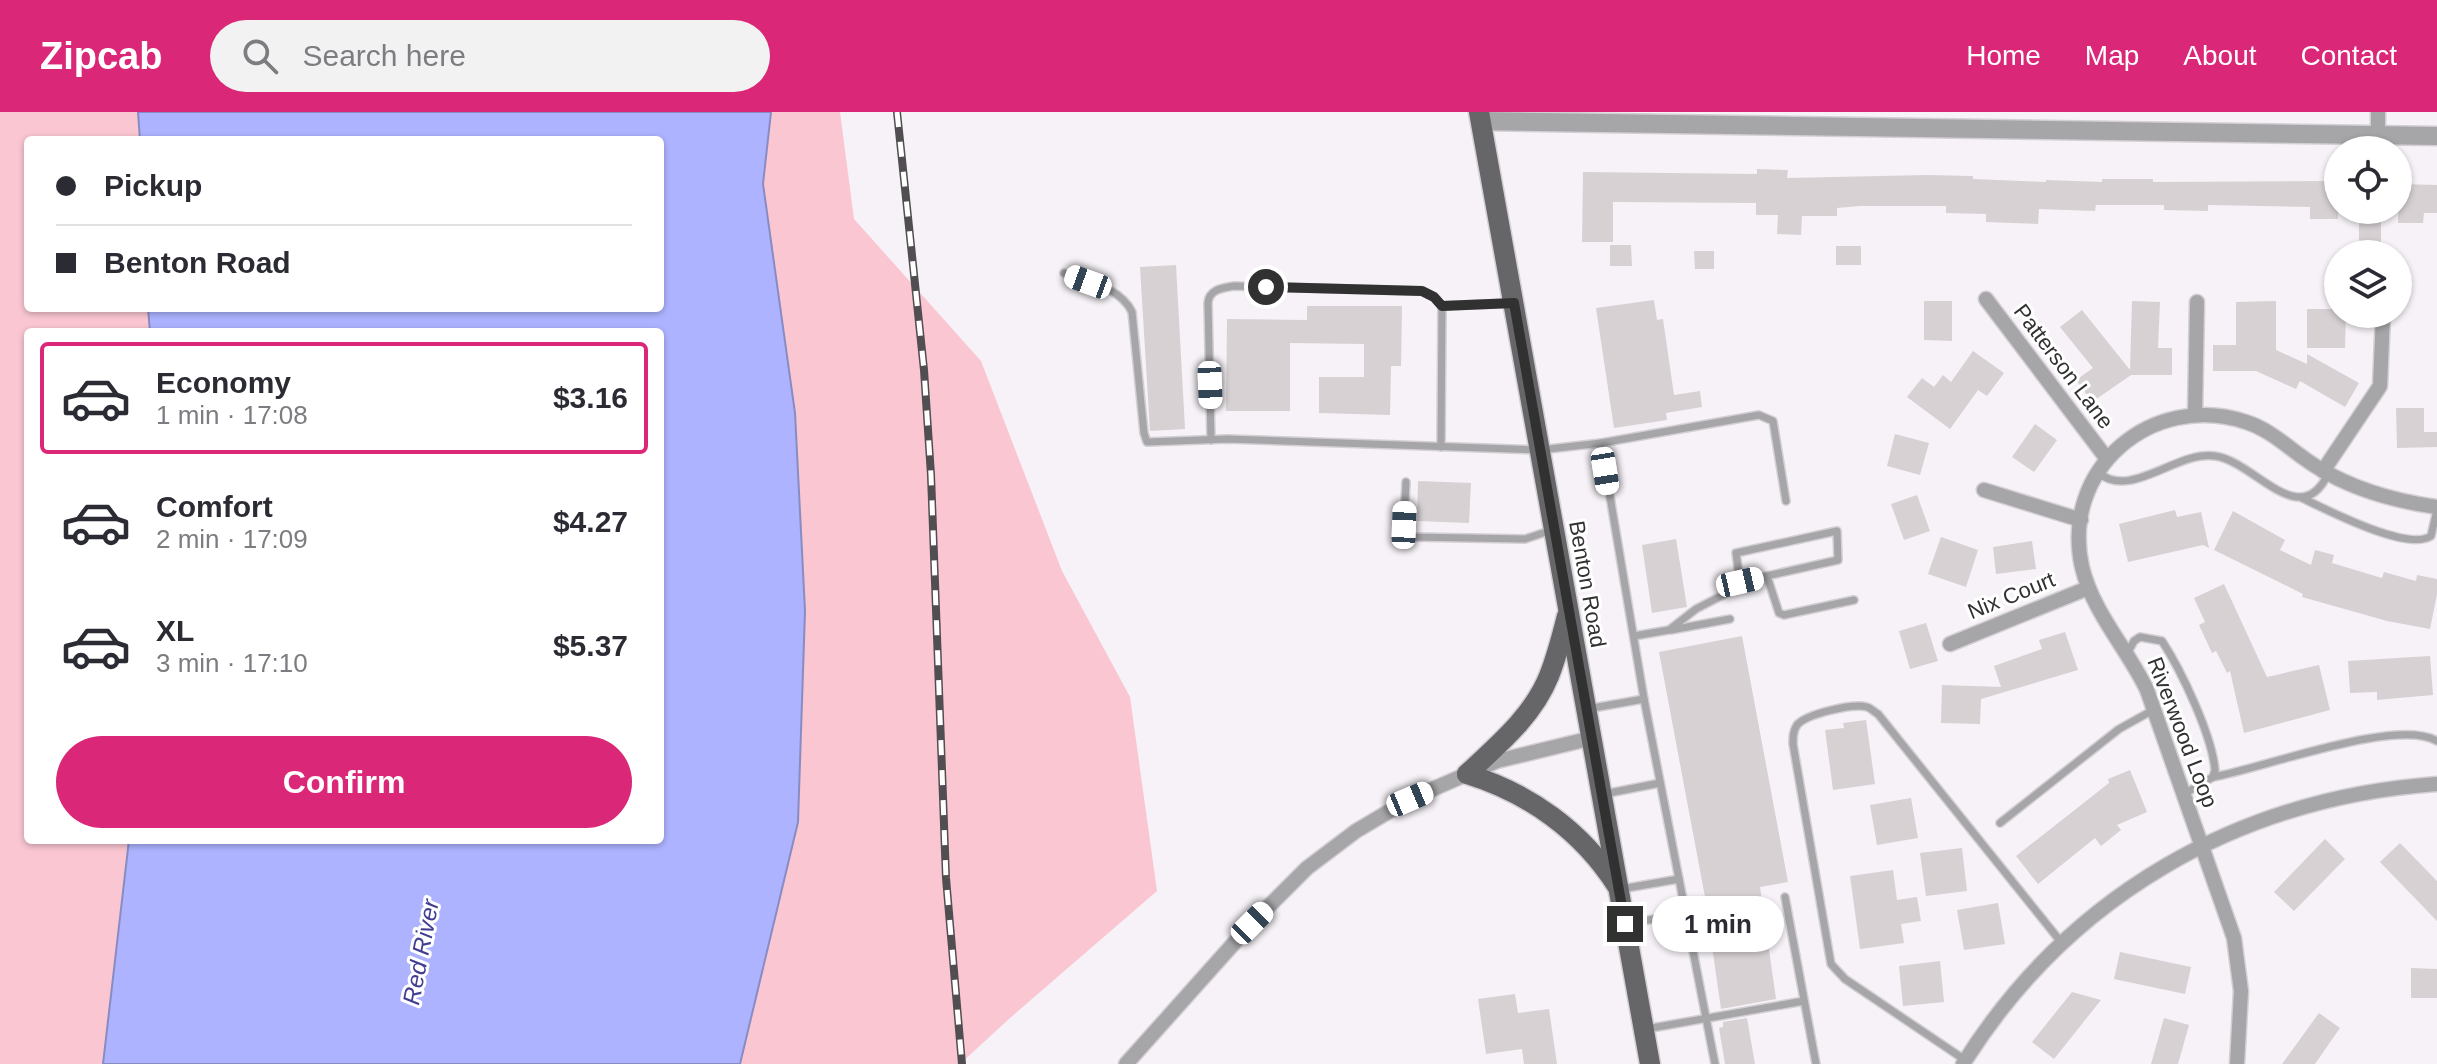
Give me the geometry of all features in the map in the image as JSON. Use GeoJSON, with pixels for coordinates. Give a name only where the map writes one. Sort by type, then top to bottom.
{"type":"FeatureCollection","features":[{"type":"Feature","properties":{"kind":"main road","name":"Benton Road"},"geometry":{"type":"LineString","coordinates":[[1480,116],[1650,1064]]}},
{"type":"Feature","properties":{"kind":"main road"},"geometry":{"type":"LineString","coordinates":[[1569,612],[1548,678],[1535,702],[1515,729],[1467,774],[1490,781],[1560,821],[1580,840],[1619,889]]}},
{"type":"Feature","properties":{"kind":"street"},"geometry":{"type":"LineString","coordinates":[[2378,112],[2378,135]]}},
{"type":"Feature","properties":{"kind":"street"},"geometry":{"type":"LineString","coordinates":[[1480,116],[2437,136]]}},
{"type":"Feature","properties":{"kind":"street","name":"Patterson Lane"},"geometry":{"type":"LineString","coordinates":[[1986,299],[2102,465]]}},
{"type":"Feature","properties":{"kind":"street"},"geometry":{"type":"LineString","coordinates":[[2195,415],[2197,302]]}},
{"type":"Feature","properties":{"kind":"street"},"geometry":{"type":"LineString","coordinates":[[2326,472],[2380,386],[2382,328]]}},
{"type":"Feature","properties":{"kind":"street","name":"Riverwood Loop"},"geometry":{"type":"LineString","coordinates":[[2237,1064],[2241,1022],[2239,964],[2225,908],[2155,709],[2128,652],[2098,610],[2088,588],[2079,544],[2084,498],[2102,465],[2122,444],[2146,428],[2195,415],[2228,417],[2263,428],[2326,472],[2388,498],[2437,508]]}},
{"type":"Feature","properties":{"kind":"street"},"geometry":{"type":"LineString","coordinates":[[1984,490],[2081,520]]}},
{"type":"Feature","properties":{"kind":"street","name":"Nix Court"},"geometry":{"type":"LineString","coordinates":[[1950,644],[2088,588]]}},
{"type":"Feature","properties":{"kind":"street"},"geometry":{"type":"LineString","coordinates":[[1126,1064],[1252,923],[1307,868],[1356,831],[1410,799],[1497,761],[1592,738]]}},
{"type":"Feature","properties":{"kind":"street"},"geometry":{"type":"LineString","coordinates":[[1964,1062],[1988,1025],[2061,942],[2146,877],[2204,845],[2269,817],[2307,805],[2394,787],[2437,783]]}},
{"type":"Feature","properties":{"kind":"lane"},"geometry":{"type":"LineString","coordinates":[[1064,273],[1112,291],[1127,301],[1132,312],[1147,442],[1211,440],[1540,450],[1601,443],[1759,415],[1773,421],[1786,501]]}},
{"type":"Feature","properties":{"kind":"lane"},"geometry":{"type":"LineString","coordinates":[[1211,440],[1208,297],[1219,289],[1234,286],[1422,291],[1442,306],[1441,447]]}},
{"type":"Feature","properties":{"kind":"lane"},"geometry":{"type":"LineString","coordinates":[[1442,306],[1514,303]]}},
{"type":"Feature","properties":{"kind":"lane"},"geometry":{"type":"LineString","coordinates":[[1601,443],[1644,699],[1715,1064]]}},
{"type":"Feature","properties":{"kind":"lane"},"geometry":{"type":"LineString","coordinates":[[2102,465],[2106,479],[2123,481],[2141,478],[2181,459],[2217,456],[2235,462],[2291,496],[2302,498],[2362,527],[2415,540],[2437,541]]}},
{"type":"Feature","properties":{"kind":"lane"},"geometry":{"type":"LineString","coordinates":[[2302,498],[2315,494],[2322,487],[2326,472]]}},
{"type":"Feature","properties":{"kind":"lane"},"geometry":{"type":"LineString","coordinates":[[1406,482],[1404,525],[1405,531],[1412,537],[1525,539],[1554,530]]}},
{"type":"Feature","properties":{"kind":"lane"},"geometry":{"type":"LineString","coordinates":[[2426,540],[2434,529],[2437,508]]}},
{"type":"Feature","properties":{"kind":"lane"},"geometry":{"type":"LineString","coordinates":[[1669,630],[1740,582],[1838,560],[1837,531],[1736,553],[1740,582]]}},
{"type":"Feature","properties":{"kind":"lane"},"geometry":{"type":"LineString","coordinates":[[1767,576],[1779,613],[1784,615],[1854,600]]}},
{"type":"Feature","properties":{"kind":"lane"},"geometry":{"type":"LineString","coordinates":[[1634,636],[1730,619]]}},
{"type":"Feature","properties":{"kind":"lane"},"geometry":{"type":"LineString","coordinates":[[2128,652],[2140,637],[2162,641],[2195,705],[2216,765],[2213,777]]}},
{"type":"Feature","properties":{"kind":"lane"},"geometry":{"type":"LineString","coordinates":[[1587,709],[1644,699]]}},
{"type":"Feature","properties":{"kind":"lane"},"geometry":{"type":"LineString","coordinates":[[1964,1062],[1845,979],[1831,964],[1793,744],[1793,731],[1798,724],[1806,717],[1851,707],[1867,707],[1878,714],[2061,942]]}},
{"type":"Feature","properties":{"kind":"lane"},"geometry":{"type":"LineString","coordinates":[[2000,823],[2119,729],[2155,709]]}},
{"type":"Feature","properties":{"kind":"lane"},"geometry":{"type":"LineString","coordinates":[[2184,794],[2213,777],[2367,740],[2398,735],[2431,737],[2437,741]]}},
{"type":"Feature","properties":{"kind":"lane"},"geometry":{"type":"LineString","coordinates":[[1602,794],[1660,783]]}},
{"type":"Feature","properties":{"kind":"lane"},"geometry":{"type":"LineString","coordinates":[[1619,889],[1679,879]]}},
{"type":"Feature","properties":{"kind":"lane"},"geometry":{"type":"LineString","coordinates":[[1785,897],[1816,1064]]}},
{"type":"Feature","properties":{"kind":"lane"},"geometry":{"type":"LineString","coordinates":[[1625,924],[1686,914]]}},
{"type":"Feature","properties":{"kind":"lane"},"geometry":{"type":"LineString","coordinates":[[1644,1029],[1804,1001]]}},
{"type":"Feature","properties":{"kind":"shaded area"},"geometry":{"type":"Polygon","coordinates":[[[0,112],[138,112],[140,136],[24,136],[24,312],[148,312],[150,328],[24,328],[24,844],[129,844],[103,1064],[0,1064],[0,112]]]}},
{"type":"Feature","properties":{"kind":"shaded area"},"geometry":{"type":"Polygon","coordinates":[[[771,112],[840,112],[854,219],[981,361],[1062,571],[1130,697],[1157,891],[960,1064],[740,1064],[798,822],[805,611],[795,413],[763,184],[771,112]]]}},
{"type":"Feature","properties":{"kind":"water","name":"Red River"},"geometry":{"type":"Polygon","coordinates":[[[138,112],[771,112],[763,184],[795,413],[805,611],[798,822],[740,1064],[103,1064],[129,844],[664,844],[664,328],[150,328],[148,312],[664,312],[664,136],[140,136],[138,112]]]}},
{"type":"Feature","properties":{"kind":"building"},"geometry":{"type":"Polygon","coordinates":[[[1757,169],[1788,170],[1787,178],[1927,175],[2046,182],[2102,182],[2102,179],[2153,179],[2153,182],[2324,181],[2324,219],[2310,219],[2310,207],[2208,205],[2208,211],[2164,210],[2164,205],[2096,205],[2095,211],[2039,209],[2038,224],[1986,222],[1986,214],[1946,213],[1946,206],[1860,206],[1837,208],[1837,216],[1802,216],[1801,235],[1777,234],[1778,215],[1756,215],[1756,203],[1613,202],[1613,242],[1582,242],[1583,172],[1757,174],[1757,169]]]}},
{"type":"Feature","properties":{"kind":"building"},"geometry":{"type":"Polygon","coordinates":[[[2412,184],[2437,185],[2437,213],[2424,213],[2423,223],[2412,223],[2412,184]]]}},
{"type":"Feature","properties":{"kind":"building"},"geometry":{"type":"Polygon","coordinates":[[[2359,224],[2381,224],[2381,240],[2359,240],[2359,224]]]}},
{"type":"Feature","properties":{"kind":"building"},"geometry":{"type":"Polygon","coordinates":[[[1610,245],[1631,245],[1632,266],[1610,266],[1610,245]]]}},
{"type":"Feature","properties":{"kind":"building"},"geometry":{"type":"Polygon","coordinates":[[[1836,246],[1861,246],[1861,265],[1836,265],[1836,246]]]}},
{"type":"Feature","properties":{"kind":"building"},"geometry":{"type":"Polygon","coordinates":[[[1694,251],[1714,251],[1714,269],[1695,269],[1694,251]]]}},
{"type":"Feature","properties":{"kind":"building"},"geometry":{"type":"Polygon","coordinates":[[[1176,265],[1185,429],[1150,431],[1140,267],[1176,265]]]}},
{"type":"Feature","properties":{"kind":"building"},"geometry":{"type":"Polygon","coordinates":[[[1654,300],[1657,320],[1663,319],[1674,395],[1700,391],[1702,407],[1666,413],[1667,420],[1614,428],[1596,308],[1654,300]]]}},
{"type":"Feature","properties":{"kind":"building"},"geometry":{"type":"Polygon","coordinates":[[[1924,301],[1952,301],[1952,341],[1924,340],[1924,301]]]}},
{"type":"Feature","properties":{"kind":"building"},"geometry":{"type":"Polygon","coordinates":[[[2132,301],[2160,302],[2158,348],[2172,348],[2172,375],[2131,375],[2092,402],[2076,380],[2093,368],[2060,327],[2082,310],[2130,370],[2132,301]]]}},
{"type":"Feature","properties":{"kind":"building"},"geometry":{"type":"Polygon","coordinates":[[[2276,301],[2276,350],[2307,364],[2307,354],[2359,383],[2345,407],[2300,381],[2296,389],[2256,371],[2213,371],[2213,345],[2236,345],[2236,302],[2276,301]]]}},
{"type":"Feature","properties":{"kind":"building"},"geometry":{"type":"Polygon","coordinates":[[[1307,306],[1402,306],[1401,366],[1391,366],[1390,415],[1319,413],[1319,377],[1364,377],[1364,344],[1290,343],[1290,411],[1226,411],[1227,319],[1307,320],[1307,306]]]}},
{"type":"Feature","properties":{"kind":"building"},"geometry":{"type":"Polygon","coordinates":[[[2307,309],[2324,309],[2324,328],[2346,328],[2345,348],[2307,348],[2307,309]]]}},
{"type":"Feature","properties":{"kind":"building"},"geometry":{"type":"Polygon","coordinates":[[[1973,351],[2004,373],[1987,396],[1978,390],[1950,429],[1907,397],[1922,378],[1934,387],[1943,375],[1951,382],[1973,351]]]}},
{"type":"Feature","properties":{"kind":"building"},"geometry":{"type":"Polygon","coordinates":[[[2396,408],[2424,408],[2424,432],[2437,432],[2437,447],[2397,448],[2396,408]]]}},
{"type":"Feature","properties":{"kind":"building"},"geometry":{"type":"Polygon","coordinates":[[[2035,424],[2057,440],[2034,472],[2012,457],[2035,424]]]}},
{"type":"Feature","properties":{"kind":"building"},"geometry":{"type":"Polygon","coordinates":[[[1895,434],[1929,443],[1920,475],[1887,466],[1895,434]]]}},
{"type":"Feature","properties":{"kind":"building"},"geometry":{"type":"Polygon","coordinates":[[[1418,481],[1471,483],[1469,523],[1417,521],[1418,481]]]}},
{"type":"Feature","properties":{"kind":"building"},"geometry":{"type":"Polygon","coordinates":[[[1917,495],[1930,531],[1904,540],[1891,504],[1917,495]]]}},
{"type":"Feature","properties":{"kind":"building"},"geometry":{"type":"Polygon","coordinates":[[[2175,510],[2177,517],[2201,512],[2209,548],[2203,545],[2128,562],[2119,524],[2175,510]]]}},
{"type":"Feature","properties":{"kind":"building"},"geometry":{"type":"Polygon","coordinates":[[[2233,511],[2285,540],[2280,550],[2311,565],[2315,550],[2334,555],[2332,563],[2382,578],[2384,572],[2416,581],[2417,575],[2437,579],[2430,629],[2387,621],[2302,597],[2303,594],[2214,550],[2233,511]]]}},
{"type":"Feature","properties":{"kind":"building"},"geometry":{"type":"Polygon","coordinates":[[[1941,537],[1978,550],[1966,587],[1928,574],[1941,537]]]}},
{"type":"Feature","properties":{"kind":"building"},"geometry":{"type":"Polygon","coordinates":[[[1676,539],[1687,607],[1652,613],[1642,545],[1676,539]]]}},
{"type":"Feature","properties":{"kind":"building"},"geometry":{"type":"Polygon","coordinates":[[[2032,541],[2036,569],[1996,574],[1993,547],[2032,541]]]}},
{"type":"Feature","properties":{"kind":"building"},"geometry":{"type":"Polygon","coordinates":[[[2224,584],[2267,677],[2319,665],[2330,710],[2244,733],[2230,671],[2227,673],[2216,651],[2212,653],[2199,625],[2205,622],[2194,598],[2224,584]]]}},
{"type":"Feature","properties":{"kind":"building"},"geometry":{"type":"Polygon","coordinates":[[[1926,623],[1938,661],[1910,669],[1899,631],[1926,623]]]}},
{"type":"Feature","properties":{"kind":"building"},"geometry":{"type":"Polygon","coordinates":[[[2065,632],[2078,670],[1981,699],[1980,724],[1941,723],[1942,685],[2001,687],[1994,666],[2042,649],[2039,640],[2065,632]]]}},
{"type":"Feature","properties":{"kind":"building"},"geometry":{"type":"Polygon","coordinates":[[[1742,636],[1788,882],[1760,887],[1776,999],[1721,1009],[1705,897],[1659,652],[1742,636]]]}},
{"type":"Feature","properties":{"kind":"building"},"geometry":{"type":"Polygon","coordinates":[[[2430,656],[2433,695],[2377,700],[2377,692],[2350,693],[2348,661],[2430,656]]]}},
{"type":"Feature","properties":{"kind":"building"},"geometry":{"type":"Polygon","coordinates":[[[1866,720],[1875,784],[1833,790],[1825,730],[1844,728],[1843,723],[1866,720]]]}},
{"type":"Feature","properties":{"kind":"building"},"geometry":{"type":"Polygon","coordinates":[[[2130,770],[2147,812],[2117,825],[2121,830],[2101,846],[2095,838],[2038,884],[2016,856],[2109,783],[2108,779],[2130,770]]]}},
{"type":"Feature","properties":{"kind":"building"},"geometry":{"type":"Polygon","coordinates":[[[1911,798],[1918,838],[1877,845],[1870,805],[1911,798]]]}},
{"type":"Feature","properties":{"kind":"building"},"geometry":{"type":"Polygon","coordinates":[[[2325,839],[2345,859],[2294,911],[2274,892],[2325,839]]]}},
{"type":"Feature","properties":{"kind":"building"},"geometry":{"type":"Polygon","coordinates":[[[2400,843],[2437,881],[2437,921],[2380,862],[2400,843]]]}},
{"type":"Feature","properties":{"kind":"building"},"geometry":{"type":"Polygon","coordinates":[[[1962,848],[1967,891],[1926,896],[1920,853],[1962,848]]]}},
{"type":"Feature","properties":{"kind":"building"},"geometry":{"type":"Polygon","coordinates":[[[1893,870],[1897,900],[1917,897],[1921,921],[1901,924],[1904,943],[1860,949],[1850,876],[1893,870]]]}},
{"type":"Feature","properties":{"kind":"building"},"geometry":{"type":"Polygon","coordinates":[[[1998,903],[2005,944],[1964,950],[1957,910],[1998,903]]]}},
{"type":"Feature","properties":{"kind":"building"},"geometry":{"type":"Polygon","coordinates":[[[2120,952],[2191,967],[2185,994],[2114,979],[2120,952]]]}},
{"type":"Feature","properties":{"kind":"building"},"geometry":{"type":"Polygon","coordinates":[[[1940,961],[1944,1002],[1903,1006],[1899,966],[1940,961]]]}},
{"type":"Feature","properties":{"kind":"building"},"geometry":{"type":"Polygon","coordinates":[[[2411,968],[2437,969],[2437,998],[2411,998],[2411,968]]]}},
{"type":"Feature","properties":{"kind":"building"},"geometry":{"type":"Polygon","coordinates":[[[2072,992],[2101,1000],[2054,1059],[2032,1042],[2072,992]]]}},
{"type":"Feature","properties":{"kind":"building"},"geometry":{"type":"Polygon","coordinates":[[[1515,994],[1518,1013],[1549,1009],[1557,1064],[1524,1064],[1522,1049],[1486,1054],[1478,999],[1515,994]]]}},
{"type":"Feature","properties":{"kind":"building"},"geometry":{"type":"Polygon","coordinates":[[[2319,1013],[2340,1028],[2315,1064],[2282,1064],[2319,1013]]]}},
{"type":"Feature","properties":{"kind":"building"},"geometry":{"type":"Polygon","coordinates":[[[1747,1018],[1755,1064],[1725,1064],[1719,1028],[1723,1027],[1723,1022],[1747,1018]]]}},
{"type":"Feature","properties":{"kind":"building"},"geometry":{"type":"Polygon","coordinates":[[[2164,1018],[2189,1025],[2178,1064],[2151,1064],[2164,1018]]]}},
{"type":"Feature","properties":{"kind":"railway"},"geometry":{"type":"LineString","coordinates":[[897,112],[924,370],[931,475],[946,878],[962,1064]]}},
{"type":"Feature","properties":{"kind":"route"},"geometry":{"type":"LineString","coordinates":[[1266,287],[1422,291],[1442,306],[1514,303],[1625,924]]}}]}
